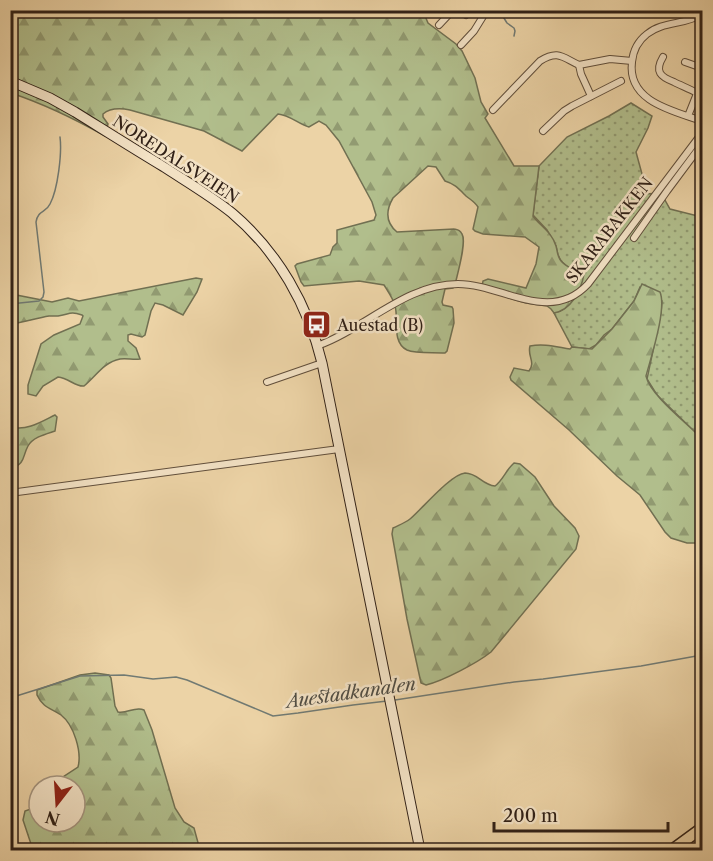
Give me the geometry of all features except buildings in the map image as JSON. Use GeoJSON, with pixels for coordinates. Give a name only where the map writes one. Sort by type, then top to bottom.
{"type":"FeatureCollection","features":[{"type":"Feature","properties":{"kind":"main road","name":"NOREDALSVEIEN"},"geometry":{"type":"LineString","coordinates":[[10,81],[50,98],[75,112],[205,193],[232,213],[260,240],[288,277],[303,308],[322,363],[420,850]]}},
{"type":"Feature","properties":{"kind":"main road"},"geometry":{"type":"LineString","coordinates":[[672,850],[702,828]]}},
{"type":"Feature","properties":{"kind":"street"},"geometry":{"type":"LineString","coordinates":[[439,25],[453,10]]}},
{"type":"Feature","properties":{"kind":"street"},"geometry":{"type":"LineString","coordinates":[[459,10],[466,15]]}},
{"type":"Feature","properties":{"kind":"street"},"geometry":{"type":"LineString","coordinates":[[461,45],[474,31],[487,10]]}},
{"type":"Feature","properties":{"kind":"street"},"geometry":{"type":"LineString","coordinates":[[702,14],[689,21],[661,26],[647,34],[635,49],[632,62],[634,79],[641,93],[649,100],[702,121]]}},
{"type":"Feature","properties":{"kind":"street"},"geometry":{"type":"LineString","coordinates":[[494,110],[547,57],[556,54],[579,65],[610,59],[632,62]]}},
{"type":"Feature","properties":{"kind":"street"},"geometry":{"type":"LineString","coordinates":[[663,57],[659,68],[660,74],[665,79],[697,93]]}},
{"type":"Feature","properties":{"kind":"street"},"geometry":{"type":"LineString","coordinates":[[685,62],[702,68]]}},
{"type":"Feature","properties":{"kind":"street"},"geometry":{"type":"LineString","coordinates":[[579,65],[591,96]]}},
{"type":"Feature","properties":{"kind":"street"},"geometry":{"type":"LineString","coordinates":[[543,131],[564,111],[621,81]]}},
{"type":"Feature","properties":{"kind":"street"},"geometry":{"type":"LineString","coordinates":[[688,116],[702,81]]}},
{"type":"Feature","properties":{"kind":"street","name":"SKARABAKKEN"},"geometry":{"type":"LineString","coordinates":[[317,346],[341,336],[407,297],[443,285],[481,286],[540,302],[556,302],[573,296],[588,284],[702,136]]}},
{"type":"Feature","properties":{"kind":"street","name":"SKARABAKKEN"},"geometry":{"type":"LineString","coordinates":[[634,238],[702,144]]}},
{"type":"Feature","properties":{"kind":"street"},"geometry":{"type":"LineString","coordinates":[[267,382],[322,363]]}},
{"type":"Feature","properties":{"kind":"street"},"geometry":{"type":"LineString","coordinates":[[10,493],[339,449]]}},
{"type":"Feature","properties":{"kind":"green space"},"geometry":{"type":"Polygon","coordinates":[[[11,11],[423,11],[428,23],[462,51],[475,78],[481,102],[488,114],[485,118],[514,166],[539,166],[533,216],[552,237],[561,261],[584,274],[578,293],[570,304],[554,313],[547,306],[509,298],[482,286],[483,281],[488,279],[526,288],[536,264],[539,247],[525,237],[483,234],[475,231],[473,229],[477,205],[457,187],[445,181],[436,167],[428,166],[393,198],[388,211],[390,224],[397,232],[459,230],[463,238],[463,251],[455,285],[453,288],[445,289],[442,302],[443,305],[453,309],[454,323],[447,351],[445,353],[425,353],[407,350],[397,336],[396,311],[384,285],[359,281],[304,286],[295,266],[330,255],[337,243],[337,230],[374,220],[376,215],[372,202],[339,141],[326,125],[319,121],[309,127],[278,114],[242,151],[204,131],[119,109],[103,114],[108,124],[105,136],[59,112],[11,93],[11,11]]]}},
{"type":"Feature","properties":{"kind":"green space"},"geometry":{"type":"Polygon","coordinates":[[[631,103],[652,116],[636,152],[645,194],[661,193],[670,209],[702,217],[702,437],[657,395],[647,379],[662,301],[640,287],[634,301],[596,345],[589,349],[572,347],[554,313],[561,311],[570,303],[582,272],[568,267],[561,261],[547,230],[533,215],[539,166],[567,137],[631,103]]]}},
{"type":"Feature","properties":{"kind":"green space"},"geometry":{"type":"Polygon","coordinates":[[[196,278],[202,279],[183,315],[155,303],[145,335],[142,337],[128,335],[128,341],[136,348],[140,359],[114,361],[105,366],[84,386],[58,377],[43,386],[36,396],[28,394],[28,385],[41,344],[54,335],[80,324],[83,316],[70,313],[11,324],[11,294],[52,302],[68,298],[79,301],[196,278]]]}},
{"type":"Feature","properties":{"kind":"green space"},"geometry":{"type":"Polygon","coordinates":[[[642,284],[660,292],[662,300],[658,333],[646,376],[654,391],[702,437],[702,543],[687,543],[671,538],[640,495],[510,377],[514,368],[529,371],[531,368],[530,346],[592,349],[612,329],[634,301],[642,284]]]}},
{"type":"Feature","properties":{"kind":"green space"},"geometry":{"type":"Polygon","coordinates":[[[55,415],[57,417],[55,431],[33,440],[21,462],[11,469],[11,427],[28,427],[55,415]]]}},
{"type":"Feature","properties":{"kind":"green space"},"geometry":{"type":"Polygon","coordinates":[[[514,463],[520,464],[535,477],[554,506],[575,528],[579,536],[576,549],[491,652],[441,680],[426,685],[421,683],[407,619],[392,534],[393,528],[410,519],[444,486],[459,475],[469,474],[495,486],[514,463]]]}},
{"type":"Feature","properties":{"kind":"green space"},"geometry":{"type":"Polygon","coordinates":[[[95,673],[109,675],[118,712],[144,710],[175,808],[184,822],[194,828],[200,850],[33,850],[28,834],[87,834],[87,774],[68,774],[78,767],[79,754],[76,739],[66,719],[42,703],[37,695],[37,690],[80,675],[95,673]]]}},
{"type":"Feature","properties":{"kind":"green space"},"geometry":{"type":"Polygon","coordinates":[[[27,810],[27,832],[23,820],[27,810]]]}},
{"type":"Feature","properties":{"kind":"waterway"},"geometry":{"type":"LineString","coordinates":[[499,10],[507,23],[514,28],[514,36]]}},
{"type":"Feature","properties":{"kind":"waterway"},"geometry":{"type":"LineString","coordinates":[[10,304],[39,301],[43,297],[36,222],[38,215],[48,207],[53,197],[60,161],[60,137]]}},
{"type":"Feature","properties":{"kind":"waterway","name":"Auestadkanalen"},"geometry":{"type":"LineString","coordinates":[[395,700],[641,666],[702,655]]}},
{"type":"Feature","properties":{"kind":"waterway","name":"Auestadkanalen"},"geometry":{"type":"LineString","coordinates":[[10,698],[80,676],[124,675],[153,679],[176,677],[187,680],[273,716],[387,701]]}},
{"type":"Feature","properties":{"kind":"place","name":"Auestad (B)"},"geometry":{"type":"Point","coordinates":[316,325]}}]}
